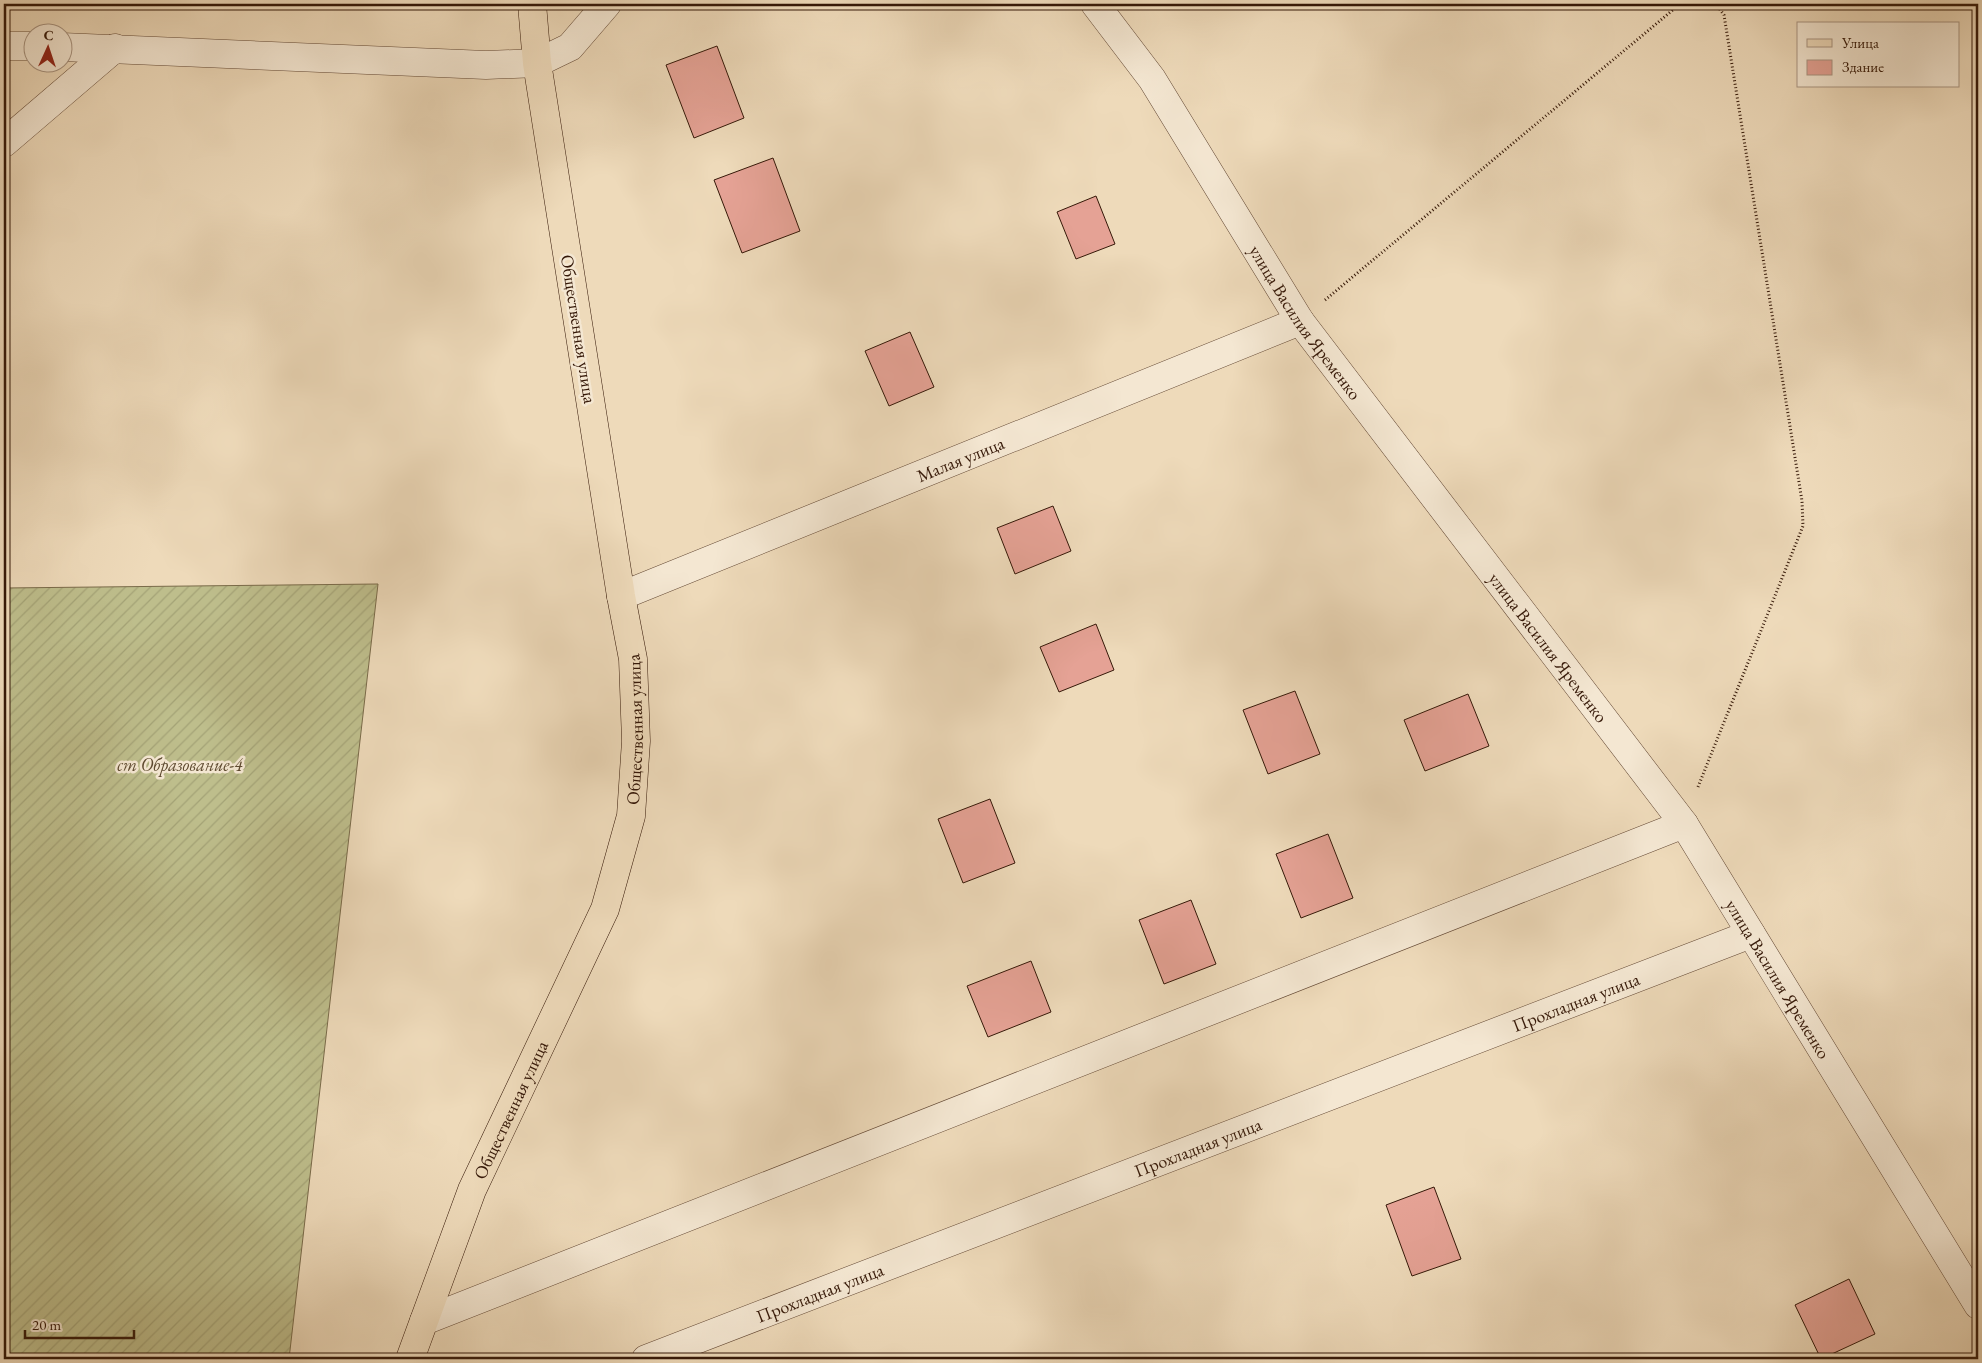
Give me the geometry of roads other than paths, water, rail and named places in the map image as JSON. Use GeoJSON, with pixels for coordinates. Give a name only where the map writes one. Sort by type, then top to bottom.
{"type":"FeatureCollection","features":[{"type":"Feature","properties":{"kind":"main road","name":"Общественная улица"},"geometry":{"type":"LineString","coordinates":[[410,1359],[472,1190],[605,909],[631,816],[636,732],[633,660],[621,596],[537,62],[532,4]]}},
{"type":"Feature","properties":{"kind":"street"},"geometry":{"type":"LineString","coordinates":[[72,47],[486,65],[537,62],[570,47],[607,4]]}},
{"type":"Feature","properties":{"kind":"street","name":"улица Василия Яременко"},"geometry":{"type":"LineString","coordinates":[[1095,4],[1152,79],[1300,321],[1684,824],[1978,1305]]}},
{"type":"Feature","properties":{"kind":"street"},"geometry":{"type":"LineString","coordinates":[[4,46],[22,46]]}},
{"type":"Feature","properties":{"kind":"street"},"geometry":{"type":"LineString","coordinates":[[4,143],[115,48]]}},
{"type":"Feature","properties":{"kind":"street","name":"Малая улица"},"geometry":{"type":"LineString","coordinates":[[621,596],[1300,321]]}},
{"type":"Feature","properties":{"kind":"street"},"geometry":{"type":"LineString","coordinates":[[424,1321],[1684,824]]}},
{"type":"Feature","properties":{"kind":"street","name":"Прохладная улица"},"geometry":{"type":"LineString","coordinates":[[646,1359],[1751,934]]}},
{"type":"Feature","properties":{"kind":"park label","name":"ст Образование-4"},"geometry":{"type":"Point","coordinates":[180,764]}}]}
